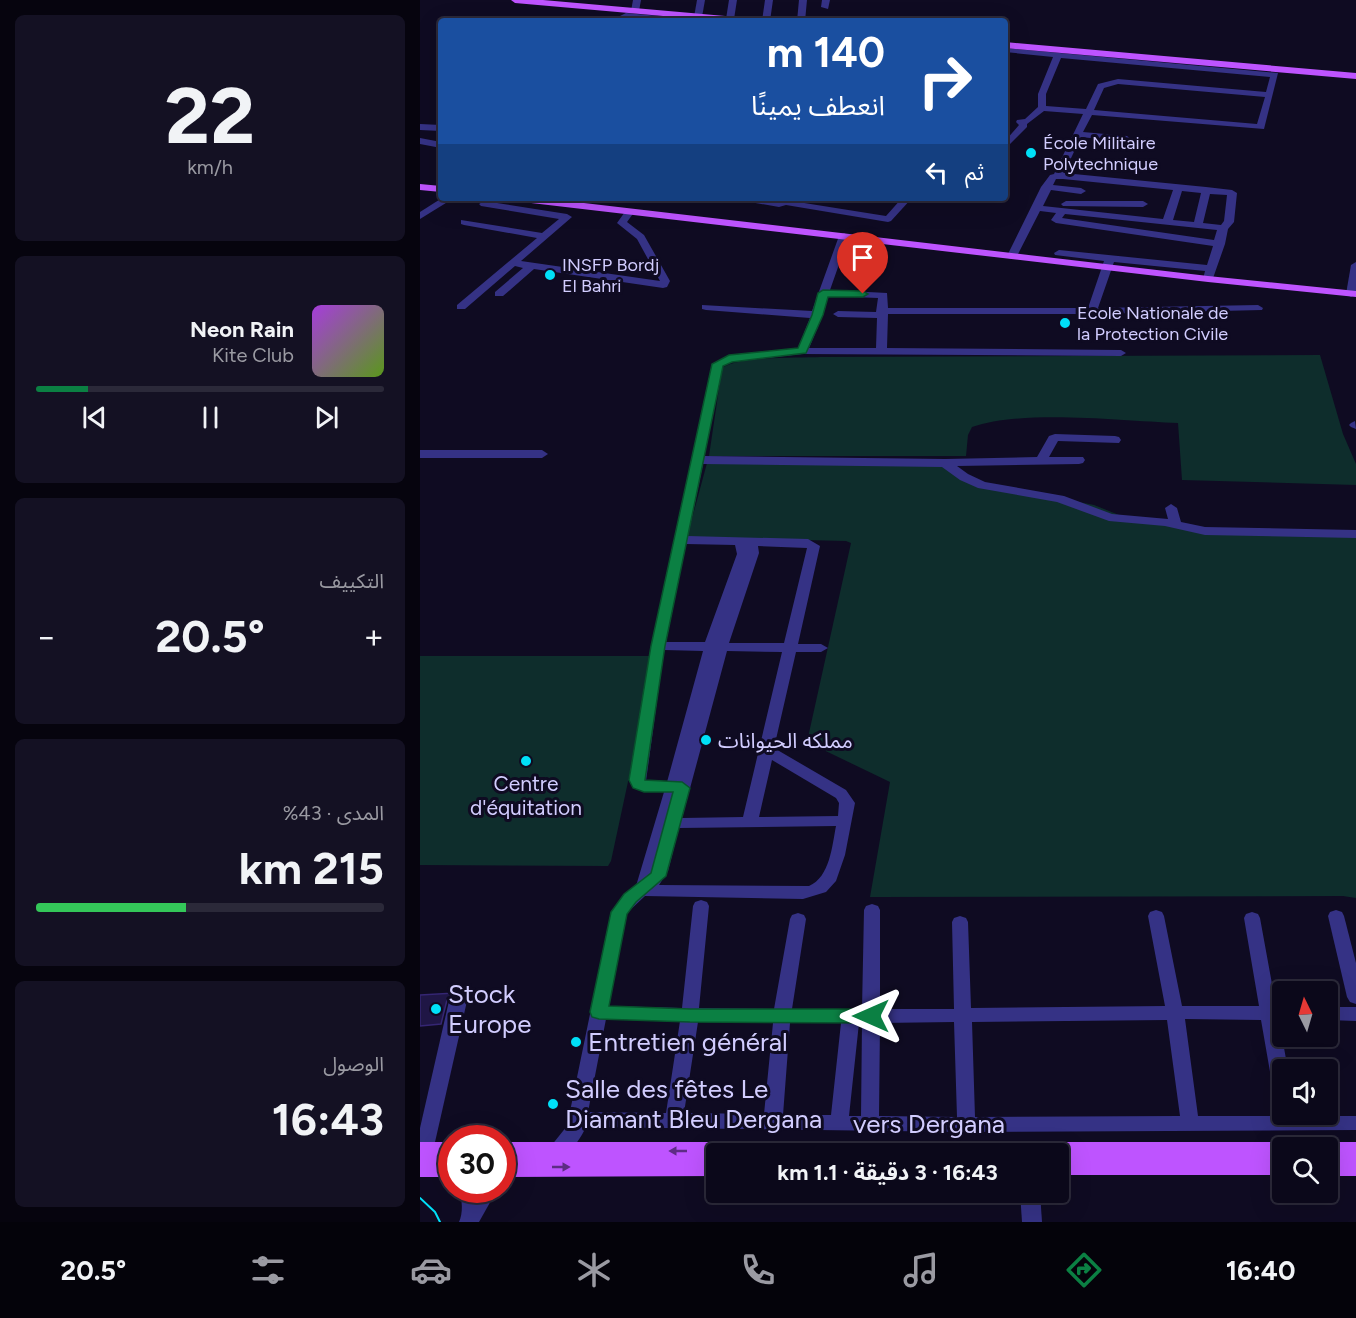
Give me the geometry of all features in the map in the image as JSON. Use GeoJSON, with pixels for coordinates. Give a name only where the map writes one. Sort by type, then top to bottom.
{"type":"FeatureCollection","features":[{"type":"Feature","properties":{"kind":"main road"},"geometry":{"type":"LineString","coordinates":[[516,0],[593,4],[687,18]]}},
{"type":"Feature","properties":{"kind":"main road"},"geometry":{"type":"LineString","coordinates":[[1008,45],[1356,76]]}},
{"type":"Feature","properties":{"kind":"main road"},"geometry":{"type":"LineString","coordinates":[[420,187],[438,189]]}},
{"type":"Feature","properties":{"kind":"main road"},"geometry":{"type":"LineString","coordinates":[[541,201],[1012,256],[1109,263],[1210,274],[1354,294]]}},
{"type":"Feature","properties":{"kind":"main road","name":"vers Dergana"},"geometry":{"type":"LineString","coordinates":[[516,1151],[1272,1151]]}},
{"type":"Feature","properties":{"kind":"main road"},"geometry":{"type":"LineString","coordinates":[[1338,1151],[1356,1151]]}},
{"type":"Feature","properties":{"kind":"main road"},"geometry":{"type":"LineString","coordinates":[[421,1160],[438,1155]]}},
{"type":"Feature","properties":{"kind":"main road"},"geometry":{"type":"LineString","coordinates":[[421,1160],[438,1164]]}},
{"type":"Feature","properties":{"kind":"main road"},"geometry":{"type":"LineString","coordinates":[[1069,1166],[1272,1166]]}},
{"type":"Feature","properties":{"kind":"main road"},"geometry":{"type":"LineString","coordinates":[[516,1168],[706,1167]]}},
{"type":"Feature","properties":{"kind":"main road"},"geometry":{"type":"LineString","coordinates":[[1338,1167],[1356,1167]]}},
{"type":"Feature","properties":{"kind":"street"},"geometry":{"type":"LineString","coordinates":[[635,11],[637,0]]}},
{"type":"Feature","properties":{"kind":"street"},"geometry":{"type":"LineString","coordinates":[[694,18],[701,0]]}},
{"type":"Feature","properties":{"kind":"street"},"geometry":{"type":"LineString","coordinates":[[730,18],[733,0]]}},
{"type":"Feature","properties":{"kind":"street"},"geometry":{"type":"LineString","coordinates":[[766,18],[769,0]]}},
{"type":"Feature","properties":{"kind":"street"},"geometry":{"type":"LineString","coordinates":[[801,18],[804,0]]}},
{"type":"Feature","properties":{"kind":"street"},"geometry":{"type":"LineString","coordinates":[[620,18],[626,15],[677,18]]}},
{"type":"Feature","properties":{"kind":"street"},"geometry":{"type":"LineString","coordinates":[[1008,50],[1275,75],[1261,127],[1042,108]]}},
{"type":"Feature","properties":{"kind":"street"},"geometry":{"type":"LineString","coordinates":[[1008,143],[1024,125],[1016,122],[1028,121],[1042,108],[1042,94],[1058,55]]}},
{"type":"Feature","properties":{"kind":"street"},"geometry":{"type":"LineString","coordinates":[[1058,176],[1101,86],[1112,82],[1269,95]]}},
{"type":"Feature","properties":{"kind":"street"},"geometry":{"type":"LineString","coordinates":[[420,127],[438,128]]}},
{"type":"Feature","properties":{"kind":"street"},"geometry":{"type":"LineString","coordinates":[[1008,134],[1015,135]]}},
{"type":"Feature","properties":{"kind":"street"},"geometry":{"type":"LineString","coordinates":[[1078,134],[1126,139]]}},
{"type":"Feature","properties":{"kind":"street"},"geometry":{"type":"LineString","coordinates":[[420,141],[438,144]]}},
{"type":"Feature","properties":{"kind":"street"},"geometry":{"type":"LineString","coordinates":[[1012,256],[1053,177],[1088,178],[1232,193],[1229,222],[1223,228],[1210,274]]}},
{"type":"Feature","properties":{"kind":"street"},"geometry":{"type":"LineString","coordinates":[[1077,203],[1088,178]]}},
{"type":"Feature","properties":{"kind":"street"},"geometry":{"type":"LineString","coordinates":[[1058,214],[1059,204],[1143,206],[1150,184]]}},
{"type":"Feature","properties":{"kind":"street"},"geometry":{"type":"LineString","coordinates":[[1046,187],[1082,191]]}},
{"type":"Feature","properties":{"kind":"street"},"geometry":{"type":"LineString","coordinates":[[1173,238],[1172,223],[1179,187]]}},
{"type":"Feature","properties":{"kind":"street"},"geometry":{"type":"LineString","coordinates":[[1198,225],[1206,190]]}},
{"type":"Feature","properties":{"kind":"street"},"geometry":{"type":"LineString","coordinates":[[420,216],[444,201]]}},
{"type":"Feature","properties":{"kind":"street"},"geometry":{"type":"LineString","coordinates":[[763,201],[776,203],[787,201]]}},
{"type":"Feature","properties":{"kind":"street"},"geometry":{"type":"LineString","coordinates":[[798,201],[888,219],[904,201]]}},
{"type":"Feature","properties":{"kind":"street"},"geometry":{"type":"LineString","coordinates":[[460,307],[567,217],[484,204]]}},
{"type":"Feature","properties":{"kind":"street"},"geometry":{"type":"LineString","coordinates":[[513,263],[665,284],[641,237],[622,224],[630,211]]}},
{"type":"Feature","properties":{"kind":"street"},"geometry":{"type":"LineString","coordinates":[[1034,213],[1091,214],[1223,228]]}},
{"type":"Feature","properties":{"kind":"street"},"geometry":{"type":"LineString","coordinates":[[1058,214],[1083,226],[1220,244]]}},
{"type":"Feature","properties":{"kind":"street"},"geometry":{"type":"LineString","coordinates":[[1083,226],[1091,214]]}},
{"type":"Feature","properties":{"kind":"street"},"geometry":{"type":"LineString","coordinates":[[1112,230],[1117,217]]}},
{"type":"Feature","properties":{"kind":"street"},"geometry":{"type":"LineString","coordinates":[[1143,234],[1146,220]]}},
{"type":"Feature","properties":{"kind":"street"},"geometry":{"type":"LineString","coordinates":[[464,222],[544,236]]}},
{"type":"Feature","properties":{"kind":"street"},"geometry":{"type":"LineString","coordinates":[[802,351],[818,315],[823,293],[844,236]]}},
{"type":"Feature","properties":{"kind":"street"},"geometry":{"type":"LineString","coordinates":[[1059,253],[1109,263],[1093,311]]}},
{"type":"Feature","properties":{"kind":"street"},"geometry":{"type":"LineString","coordinates":[[1354,294],[1356,265]]}},
{"type":"Feature","properties":{"kind":"street"},"geometry":{"type":"LineString","coordinates":[[499,294],[530,267]]}},
{"type":"Feature","properties":{"kind":"street"},"geometry":{"type":"LineString","coordinates":[[823,293],[883,295],[881,352]]}},
{"type":"Feature","properties":{"kind":"street"},"geometry":{"type":"LineString","coordinates":[[706,307],[818,315]]}},
{"type":"Feature","properties":{"kind":"street"},"geometry":{"type":"LineString","coordinates":[[838,314],[1258,308]]}},
{"type":"Feature","properties":{"kind":"street"},"geometry":{"type":"LineString","coordinates":[[677,787],[644,786],[637,782],[658,646],[718,364],[729,359],[802,351],[1121,353]]}},
{"type":"Feature","properties":{"kind":"street"},"geometry":{"type":"LineString","coordinates":[[1042,459],[1053,439],[1059,437],[1115,440]]}},
{"type":"Feature","properties":{"kind":"street"},"geometry":{"type":"LineString","coordinates":[[420,454],[542,454]]}},
{"type":"Feature","properties":{"kind":"street"},"geometry":{"type":"LineString","coordinates":[[696,460],[945,463],[1042,459],[1079,460]]}},
{"type":"Feature","properties":{"kind":"street"},"geometry":{"type":"LineString","coordinates":[[945,463],[964,477],[982,485],[1060,499],[1109,517],[1205,531],[1356,534]]}},
{"type":"Feature","properties":{"kind":"street"},"geometry":{"type":"LineString","coordinates":[[1171,508],[1176,525]]}},
{"type":"Feature","properties":{"kind":"street"},"geometry":{"type":"LineString","coordinates":[[680,540],[808,543],[814,546],[750,821]]}},
{"type":"Feature","properties":{"kind":"street"},"geometry":{"type":"LineString","coordinates":[[641,890],[650,871],[677,787],[716,646],[753,553],[745,541]]}},
{"type":"Feature","properties":{"kind":"street"},"geometry":{"type":"LineString","coordinates":[[658,646],[821,648]]}},
{"type":"Feature","properties":{"kind":"street"},"geometry":{"type":"LineString","coordinates":[[641,890],[811,892],[828,880],[845,820],[847,802],[841,794],[766,750]]}},
{"type":"Feature","properties":{"kind":"street"},"geometry":{"type":"LineString","coordinates":[[556,1150],[568,1140],[576,1124],[619,912],[625,903],[658,876],[674,823],[677,787]]}},
{"type":"Feature","properties":{"kind":"street"},"geometry":{"type":"LineString","coordinates":[[674,823],[845,820]]}},
{"type":"Feature","properties":{"kind":"street"},"geometry":{"type":"LineString","coordinates":[[674,1120],[690,1016],[701,906]]}},
{"type":"Feature","properties":{"kind":"street"},"geometry":{"type":"LineString","coordinates":[[870,1124],[872,910]]}},
{"type":"Feature","properties":{"kind":"street"},"geometry":{"type":"LineString","coordinates":[[1156,916],[1175,1014],[1190,1123]]}},
{"type":"Feature","properties":{"kind":"street"},"geometry":{"type":"LineString","coordinates":[[1336,916],[1356,997]]}},
{"type":"Feature","properties":{"kind":"street"},"geometry":{"type":"LineString","coordinates":[[1252,918],[1272,1001]]}},
{"type":"Feature","properties":{"kind":"street"},"geometry":{"type":"LineString","coordinates":[[773,1122],[782,1016],[798,919]]}},
{"type":"Feature","properties":{"kind":"street"},"geometry":{"type":"LineString","coordinates":[[960,922],[966,1125]]}},
{"type":"Feature","properties":{"kind":"street"},"geometry":{"type":"LineString","coordinates":[[438,1168],[421,1160],[458,1000]]}},
{"type":"Feature","properties":{"kind":"street"},"geometry":{"type":"LineString","coordinates":[[599,1012],[690,1016],[1272,1013]]}},
{"type":"Feature","properties":{"kind":"street"},"geometry":{"type":"LineString","coordinates":[[1338,1014],[1356,1014]]}},
{"type":"Feature","properties":{"kind":"street"},"geometry":{"type":"LineString","coordinates":[[839,1123],[851,1016]]}},
{"type":"Feature","properties":{"kind":"street"},"geometry":{"type":"LineString","coordinates":[[576,1124],[674,1120],[966,1125],[1190,1123],[1272,1120]]}},
{"type":"Feature","properties":{"kind":"street"},"geometry":{"type":"LineString","coordinates":[[1338,1122],[1356,1123]]}},
{"type":"Feature","properties":{"kind":"street"},"geometry":{"type":"LineString","coordinates":[[576,1124],[580,1140],[588,1151]]}},
{"type":"Feature","properties":{"kind":"street"},"geometry":{"type":"LineString","coordinates":[[516,1173],[535,1167]]}},
{"type":"Feature","properties":{"kind":"street"},"geometry":{"type":"LineString","coordinates":[[470,1219],[471,1203]]}},
{"type":"Feature","properties":{"kind":"street"},"geometry":{"type":"LineString","coordinates":[[470,1219],[479,1203]]}},
{"type":"Feature","properties":{"kind":"street"},"geometry":{"type":"LineString","coordinates":[[1030,1203],[1032,1222]]}},
{"type":"Feature","properties":{"kind":"green space"},"geometry":{"type":"Polygon","coordinates":[[[1320,355],[1343,434],[1356,464],[1356,485],[1182,480],[1178,423],[1101,419],[1018,418],[972,427],[968,435],[966,456],[709,456],[722,368],[741,361],[821,357],[1320,355]]]}},
{"type":"Feature","properties":{"kind":"green space"},"geometry":{"type":"Polygon","coordinates":[[[707,463],[943,464],[963,479],[1094,505],[1119,515],[1182,528],[1356,536],[1356,898],[1343,896],[870,897],[890,782],[807,742],[851,543],[846,541],[687,537],[707,463]]]}},
{"type":"Feature","properties":{"kind":"green space","name":"Centre d'équitation"},"geometry":{"type":"Polygon","coordinates":[[[420,656],[655,656],[611,861],[608,866],[420,865],[420,656]]]}},
{"type":"Feature","properties":{"kind":"building","name":"Stock Europe"},"geometry":{"type":"Polygon","coordinates":[[[454,993],[447,1000],[441,1024],[420,1026],[420,995],[454,993]]]}},
{"type":"Feature","properties":{"kind":"tram line"},"geometry":{"type":"LineString","coordinates":[[420,1198],[435,1212],[440,1222]]}},
{"type":"Feature","properties":{"kind":"place","name":"École Militaire Polytechnique"},"geometry":{"type":"Point","coordinates":[1031,153]}},
{"type":"Feature","properties":{"kind":"place","name":"INSFP Bordj El Bahri"},"geometry":{"type":"Point","coordinates":[550,275]}},
{"type":"Feature","properties":{"kind":"place","name":"Ecole Nationale de la Protection Civile"},"geometry":{"type":"Point","coordinates":[1065,323]}},
{"type":"Feature","properties":{"kind":"place","name":"مملكه الحيوانات"},"geometry":{"type":"Point","coordinates":[706,740]}},
{"type":"Feature","properties":{"kind":"place","name":"Centre d'équitation"},"geometry":{"type":"Point","coordinates":[526,761]}},
{"type":"Feature","properties":{"kind":"place","name":"Stock Europe"},"geometry":{"type":"Point","coordinates":[436,1009]}},
{"type":"Feature","properties":{"kind":"place","name":"Entretien général"},"geometry":{"type":"Point","coordinates":[576,1042]}},
{"type":"Feature","properties":{"kind":"place","name":"Salle des fêtes Le Diamant Bleu Dergana"},"geometry":{"type":"Point","coordinates":[553,1104]}},
{"type":"Feature","properties":{"kind":"route"},"geometry":{"type":"LineString","coordinates":[[863,294],[823,293],[818,315],[802,351],[729,359],[718,364],[658,646],[637,780],[644,786],[682,788],[658,876],[650,885],[630,898],[619,912],[599,1012],[690,1016],[871,1016]]}}]}
